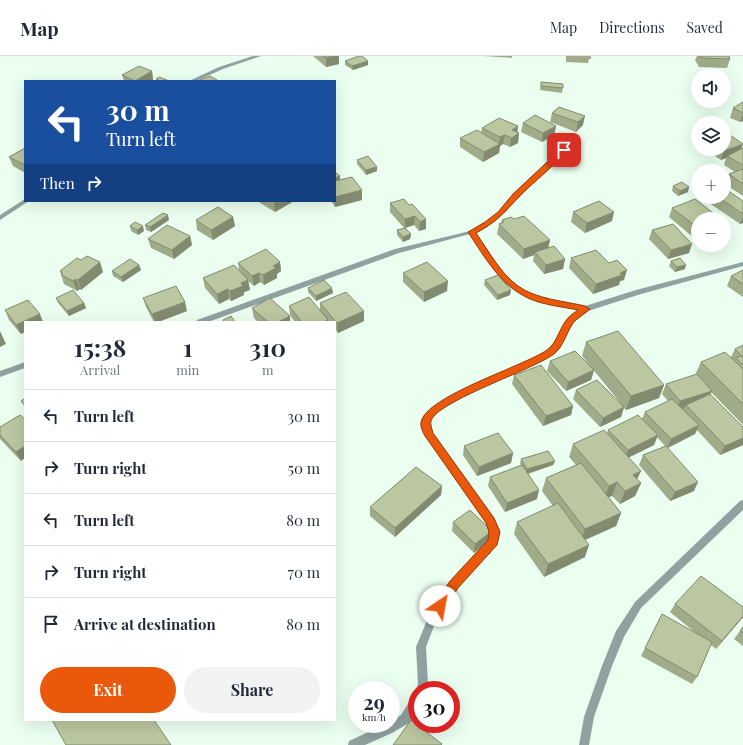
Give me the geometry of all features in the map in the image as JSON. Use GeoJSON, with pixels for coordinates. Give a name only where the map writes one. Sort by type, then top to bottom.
{"type":"FeatureCollection","features":[{"type":"Feature","properties":{"kind":"street"},"geometry":{"type":"LineString","coordinates":[[194,80],[221,68],[258,56]]}},
{"type":"Feature","properties":{"kind":"street"},"geometry":{"type":"LineString","coordinates":[[203,321],[397,251],[472,232],[488,224],[500,214],[516,196],[564,150]]}},
{"type":"Feature","properties":{"kind":"street"},"geometry":{"type":"LineString","coordinates":[[0,218],[24,202]]}},
{"type":"Feature","properties":{"kind":"street"},"geometry":{"type":"LineString","coordinates":[[472,232],[502,275],[516,288],[534,297],[585,309]]}},
{"type":"Feature","properties":{"kind":"street"},"geometry":{"type":"LineString","coordinates":[[423,681],[421,647],[433,616],[454,585],[493,542],[495,532],[491,521],[428,434],[426,422],[428,417],[436,409],[467,391],[537,360],[556,348],[571,320],[585,309],[646,290],[743,264]]}},
{"type":"Feature","properties":{"kind":"street"},"geometry":{"type":"LineString","coordinates":[[0,374],[24,365]]}},
{"type":"Feature","properties":{"kind":"street"},"geometry":{"type":"LineString","coordinates":[[584,745],[589,717],[607,666],[620,634],[638,605],[743,504]]}},
{"type":"Feature","properties":{"kind":"street"},"geometry":{"type":"LineString","coordinates":[[353,745],[388,730],[405,719],[408,714]]}},
{"type":"Feature","properties":{"kind":"building"},"geometry":{"type":"Polygon","coordinates":[[[323,56],[335,56],[326,58],[323,56]]]}},
{"type":"Feature","properties":{"kind":"building"},"geometry":{"type":"Polygon","coordinates":[[[362,56],[368,61],[352,66],[345,61],[362,56]]]}},
{"type":"Feature","properties":{"kind":"building"},"geometry":{"type":"Polygon","coordinates":[[[700,56],[729,56],[730,59],[701,58],[700,56]]]}},
{"type":"Feature","properties":{"kind":"building"},"geometry":{"type":"Polygon","coordinates":[[[139,66],[152,71],[137,80],[133,80],[122,75],[139,66]]]}},
{"type":"Feature","properties":{"kind":"building"},"geometry":{"type":"Polygon","coordinates":[[[210,76],[217,80],[200,80],[210,76]]]}},
{"type":"Feature","properties":{"kind":"building"},"geometry":{"type":"Polygon","coordinates":[[[159,77],[167,80],[158,80],[156,79],[159,77]]]}},
{"type":"Feature","properties":{"kind":"building"},"geometry":{"type":"Polygon","coordinates":[[[541,82],[563,84],[563,88],[541,86],[541,82]]]}},
{"type":"Feature","properties":{"kind":"building"},"geometry":{"type":"Polygon","coordinates":[[[743,102],[743,113],[733,108],[743,102]]]}},
{"type":"Feature","properties":{"kind":"building"},"geometry":{"type":"Polygon","coordinates":[[[559,107],[585,116],[578,122],[552,113],[559,107]]]}},
{"type":"Feature","properties":{"kind":"building"},"geometry":{"type":"Polygon","coordinates":[[[535,115],[556,126],[543,133],[523,123],[535,115]]]}},
{"type":"Feature","properties":{"kind":"building"},"geometry":{"type":"Polygon","coordinates":[[[499,118],[518,126],[512,130],[519,133],[512,138],[505,135],[500,137],[482,128],[499,118]]]}},
{"type":"Feature","properties":{"kind":"building"},"geometry":{"type":"Polygon","coordinates":[[[477,130],[500,144],[484,152],[460,138],[477,130]]]}},
{"type":"Feature","properties":{"kind":"building"},"geometry":{"type":"Polygon","coordinates":[[[731,136],[743,144],[731,148],[731,136]]]}},
{"type":"Feature","properties":{"kind":"building"},"geometry":{"type":"Polygon","coordinates":[[[743,148],[743,165],[727,156],[731,156],[731,154],[743,148]]]}},
{"type":"Feature","properties":{"kind":"building"},"geometry":{"type":"Polygon","coordinates":[[[24,149],[24,164],[9,157],[24,149]]]}},
{"type":"Feature","properties":{"kind":"building"},"geometry":{"type":"Polygon","coordinates":[[[368,156],[377,167],[366,170],[357,160],[368,156]]]}},
{"type":"Feature","properties":{"kind":"building"},"geometry":{"type":"Polygon","coordinates":[[[743,169],[743,184],[731,175],[731,173],[743,169]]]}},
{"type":"Feature","properties":{"kind":"building"},"geometry":{"type":"Polygon","coordinates":[[[352,177],[362,190],[336,197],[336,181],[352,177]]]}},
{"type":"Feature","properties":{"kind":"building"},"geometry":{"type":"Polygon","coordinates":[[[682,182],[689,187],[680,191],[673,186],[682,182]]]}},
{"type":"Feature","properties":{"kind":"building"},"geometry":{"type":"Polygon","coordinates":[[[731,193],[743,201],[743,214],[728,204],[731,204],[731,193]]]}},
{"type":"Feature","properties":{"kind":"building"},"geometry":{"type":"Polygon","coordinates":[[[404,199],[409,205],[412,204],[426,219],[420,222],[415,216],[405,219],[390,203],[404,199]]]}},
{"type":"Feature","properties":{"kind":"building"},"geometry":{"type":"Polygon","coordinates":[[[599,201],[614,212],[587,223],[573,212],[599,201]]]}},
{"type":"Feature","properties":{"kind":"building"},"geometry":{"type":"Polygon","coordinates":[[[691,201],[691,204],[702,204],[712,212],[691,212],[691,223],[672,208],[691,201]]]}},
{"type":"Feature","properties":{"kind":"building"},"geometry":{"type":"Polygon","coordinates":[[[218,207],[233,217],[211,230],[196,220],[218,207]]]}},
{"type":"Feature","properties":{"kind":"building"},"geometry":{"type":"Polygon","coordinates":[[[163,213],[168,215],[150,227],[145,225],[163,213]]]}},
{"type":"Feature","properties":{"kind":"building"},"geometry":{"type":"Polygon","coordinates":[[[524,216],[550,240],[524,249],[499,224],[504,222],[502,220],[511,217],[514,219],[524,216]]]}},
{"type":"Feature","properties":{"kind":"building"},"geometry":{"type":"Polygon","coordinates":[[[135,222],[143,226],[137,230],[130,226],[135,222]]]}},
{"type":"Feature","properties":{"kind":"building"},"geometry":{"type":"Polygon","coordinates":[[[673,224],[691,244],[671,250],[652,230],[673,224]]]}},
{"type":"Feature","properties":{"kind":"building"},"geometry":{"type":"Polygon","coordinates":[[[167,225],[190,236],[172,250],[148,239],[167,225]]]}},
{"type":"Feature","properties":{"kind":"building"},"geometry":{"type":"Polygon","coordinates":[[[405,228],[411,234],[403,237],[397,230],[405,228]]]}},
{"type":"Feature","properties":{"kind":"building"},"geometry":{"type":"Polygon","coordinates":[[[554,246],[565,259],[546,265],[535,252],[554,246]]]}},
{"type":"Feature","properties":{"kind":"building"},"geometry":{"type":"Polygon","coordinates":[[[266,249],[280,262],[273,266],[276,268],[263,275],[259,273],[252,276],[238,263],[266,249]]]}},
{"type":"Feature","properties":{"kind":"building"},"geometry":{"type":"Polygon","coordinates":[[[596,250],[609,263],[617,260],[627,270],[620,273],[622,275],[596,284],[571,258],[596,250]]]}},
{"type":"Feature","properties":{"kind":"building"},"geometry":{"type":"Polygon","coordinates":[[[87,256],[100,262],[78,280],[76,279],[73,281],[61,275],[63,273],[60,271],[77,258],[81,260],[87,256]]]}},
{"type":"Feature","properties":{"kind":"building"},"geometry":{"type":"Polygon","coordinates":[[[680,258],[686,265],[677,267],[671,261],[680,258]]]}},
{"type":"Feature","properties":{"kind":"building"},"geometry":{"type":"Polygon","coordinates":[[[130,259],[139,265],[121,277],[112,271],[130,259]]]}},
{"type":"Feature","properties":{"kind":"building"},"geometry":{"type":"Polygon","coordinates":[[[427,262],[448,281],[424,292],[403,273],[427,262]]]}},
{"type":"Feature","properties":{"kind":"building"},"geometry":{"type":"Polygon","coordinates":[[[234,265],[248,280],[241,283],[243,286],[230,291],[228,289],[217,294],[203,278],[234,265]]]}},
{"type":"Feature","properties":{"kind":"building"},"geometry":{"type":"Polygon","coordinates":[[[743,270],[743,284],[731,276],[743,270]]]}},
{"type":"Feature","properties":{"kind":"building"},"geometry":{"type":"Polygon","coordinates":[[[498,275],[511,290],[498,295],[485,280],[498,275]]]}},
{"type":"Feature","properties":{"kind":"building"},"geometry":{"type":"Polygon","coordinates":[[[324,280],[332,288],[316,296],[308,288],[324,280]]]}},
{"type":"Feature","properties":{"kind":"building"},"geometry":{"type":"Polygon","coordinates":[[[176,286],[185,302],[152,314],[143,298],[176,286]]]}},
{"type":"Feature","properties":{"kind":"building"},"geometry":{"type":"Polygon","coordinates":[[[73,290],[84,303],[67,311],[56,298],[73,290]]]}},
{"type":"Feature","properties":{"kind":"building"},"geometry":{"type":"Polygon","coordinates":[[[346,292],[364,311],[337,323],[320,303],[346,292]]]}},
{"type":"Feature","properties":{"kind":"building"},"geometry":{"type":"Polygon","coordinates":[[[309,297],[328,320],[301,321],[289,306],[309,297]]]}},
{"type":"Feature","properties":{"kind":"building"},"geometry":{"type":"Polygon","coordinates":[[[270,298],[290,316],[280,321],[267,321],[252,308],[270,298]]]}},
{"type":"Feature","properties":{"kind":"building"},"geometry":{"type":"Polygon","coordinates":[[[28,300],[40,314],[16,325],[5,310],[28,300]]]}},
{"type":"Feature","properties":{"kind":"building"},"geometry":{"type":"Polygon","coordinates":[[[231,316],[234,321],[224,321],[231,316]]]}},
{"type":"Feature","properties":{"kind":"building"},"geometry":{"type":"Polygon","coordinates":[[[618,331],[664,385],[631,396],[586,342],[618,331]]]}},
{"type":"Feature","properties":{"kind":"building"},"geometry":{"type":"Polygon","coordinates":[[[743,345],[743,365],[736,358],[742,356],[735,349],[743,345]]]}},
{"type":"Feature","properties":{"kind":"building"},"geometry":{"type":"Polygon","coordinates":[[[575,351],[594,370],[568,382],[550,361],[575,351]]]}},
{"type":"Feature","properties":{"kind":"building"},"geometry":{"type":"Polygon","coordinates":[[[725,352],[743,369],[743,404],[701,362],[725,352]]]}},
{"type":"Feature","properties":{"kind":"building"},"geometry":{"type":"Polygon","coordinates":[[[541,365],[573,406],[546,416],[514,375],[541,365]]]}},
{"type":"Feature","properties":{"kind":"building"},"geometry":{"type":"Polygon","coordinates":[[[697,374],[712,391],[680,401],[666,384],[697,374]]]}},
{"type":"Feature","properties":{"kind":"building"},"geometry":{"type":"Polygon","coordinates":[[[597,380],[624,407],[603,418],[576,390],[597,380]]]}},
{"type":"Feature","properties":{"kind":"building"},"geometry":{"type":"Polygon","coordinates":[[[710,394],[743,427],[743,438],[725,446],[686,405],[710,394]]]}},
{"type":"Feature","properties":{"kind":"building"},"geometry":{"type":"Polygon","coordinates":[[[672,399],[699,425],[671,439],[645,412],[672,399]]]}},
{"type":"Feature","properties":{"kind":"building"},"geometry":{"type":"Polygon","coordinates":[[[20,415],[24,418],[24,447],[16,452],[0,435],[0,427],[20,415]]]}},
{"type":"Feature","properties":{"kind":"building"},"geometry":{"type":"Polygon","coordinates":[[[638,415],[658,435],[628,450],[608,430],[638,415]]]}},
{"type":"Feature","properties":{"kind":"building"},"geometry":{"type":"Polygon","coordinates":[[[604,430],[641,471],[633,475],[641,483],[625,491],[617,482],[609,486],[573,444],[604,430]]]}},
{"type":"Feature","properties":{"kind":"building"},"geometry":{"type":"Polygon","coordinates":[[[498,433],[513,453],[479,467],[464,446],[498,433]]]}},
{"type":"Feature","properties":{"kind":"building"},"geometry":{"type":"Polygon","coordinates":[[[666,446],[698,482],[675,492],[643,455],[666,446]]]}},
{"type":"Feature","properties":{"kind":"building"},"geometry":{"type":"Polygon","coordinates":[[[548,451],[555,461],[527,469],[521,459],[548,451]]]}},
{"type":"Feature","properties":{"kind":"building"},"geometry":{"type":"Polygon","coordinates":[[[581,463],[621,513],[585,529],[546,478],[581,463]]]}},
{"type":"Feature","properties":{"kind":"building"},"geometry":{"type":"Polygon","coordinates":[[[522,465],[539,490],[507,503],[490,477],[522,465]]]}},
{"type":"Feature","properties":{"kind":"building"},"geometry":{"type":"Polygon","coordinates":[[[416,467],[442,486],[395,528],[370,507],[416,467]]]}},
{"type":"Feature","properties":{"kind":"building"},"geometry":{"type":"Polygon","coordinates":[[[558,503],[589,545],[548,564],[517,522],[558,503]]]}},
{"type":"Feature","properties":{"kind":"building"},"geometry":{"type":"Polygon","coordinates":[[[470,510],[492,531],[475,544],[453,522],[470,510]]]}},
{"type":"Feature","properties":{"kind":"building"},"geometry":{"type":"Polygon","coordinates":[[[701,576],[743,607],[743,616],[722,641],[675,604],[701,576]]]}},
{"type":"Feature","properties":{"kind":"building"},"geometry":{"type":"Polygon","coordinates":[[[662,614],[712,642],[697,677],[645,648],[662,614]]]}},
{"type":"Feature","properties":{"kind":"building"},"geometry":{"type":"Polygon","coordinates":[[[53,721],[155,721],[171,745],[66,745],[53,721]]]}},
{"type":"Feature","properties":{"kind":"building"},"geometry":{"type":"Polygon","coordinates":[[[408,724],[408,733],[428,733],[442,744],[441,745],[393,745],[408,724]]]}},
{"type":"Feature","properties":{"kind":"route"},"geometry":{"type":"LineString","coordinates":[[440,606],[454,585],[493,542],[495,532],[491,521],[428,434],[426,422],[428,417],[436,409],[467,391],[537,360],[556,348],[571,320],[585,309],[534,297],[516,288],[502,275],[472,232],[488,224],[500,214],[516,196],[564,150]]}}]}
